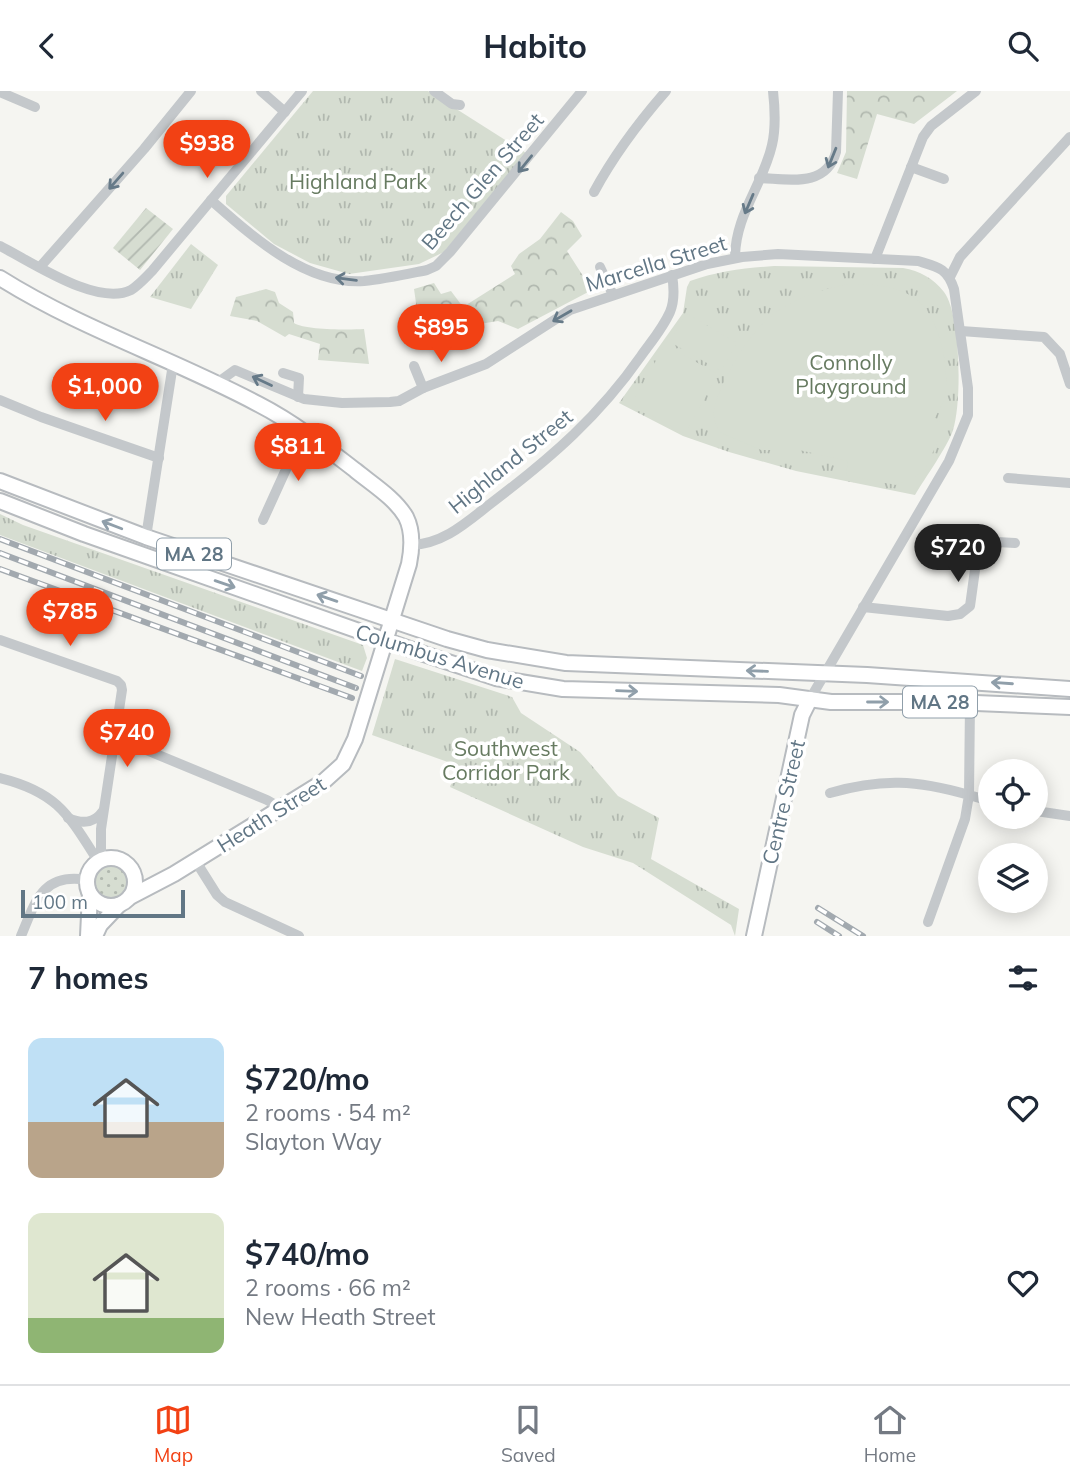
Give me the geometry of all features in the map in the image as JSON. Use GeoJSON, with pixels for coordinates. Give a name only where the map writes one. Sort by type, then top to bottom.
{"type":"FeatureCollection","features":[{"type":"Feature","properties":{"kind":"main road"},"geometry":{"type":"LineString","coordinates":[[0,278],[105,334],[261,405],[303,432],[382,492],[400,509],[409,524],[411,545],[409,564],[392,620]]}},
{"type":"Feature","properties":{"kind":"main road","name":"Columbus Avenue"},"geometry":{"type":"LineString","coordinates":[[0,481],[145,537],[392,620],[473,646],[552,662],[825,673],[1070,689]]}},
{"type":"Feature","properties":{"kind":"main road","name":"Columbus Avenue"},"geometry":{"type":"LineString","coordinates":[[0,501],[385,641],[474,671],[535,686],[779,695],[846,702],[1070,707]]}},
{"type":"Feature","properties":{"kind":"main road","name":"Heath Street"},"geometry":{"type":"LineString","coordinates":[[95,936],[100,925],[125,901],[329,779],[346,760],[355,739],[392,620]]}},
{"type":"Feature","properties":{"kind":"main road","name":"Centre Street"},"geometry":{"type":"LineString","coordinates":[[754,936],[802,715],[810,699]]}},
{"type":"Feature","properties":{"kind":"main road"},"geometry":{"type":"LineString","coordinates":[[88,936],[90,870],[99,860],[115,858],[145,875],[174,874]]}},
{"type":"Feature","properties":{"kind":"main road"},"geometry":{"type":"LineString","coordinates":[[88,887],[98,903],[105,906],[125,901],[135,884],[132,870]]}},
{"type":"Feature","properties":{"kind":"street"},"geometry":{"type":"LineString","coordinates":[[40,267],[191,91]]}},
{"type":"Feature","properties":{"kind":"street"},"geometry":{"type":"LineString","coordinates":[[261,91],[285,111]]}},
{"type":"Feature","properties":{"kind":"street"},"geometry":{"type":"LineString","coordinates":[[0,246],[82,289],[111,295],[131,290],[152,271],[302,91]]}},
{"type":"Feature","properties":{"kind":"street"},"geometry":{"type":"LineString","coordinates":[[434,91],[452,104],[460,106]]}},
{"type":"Feature","properties":{"kind":"street","name":"Beech Glen Street"},"geometry":{"type":"LineString","coordinates":[[211,200],[266,247],[301,265],[334,277],[363,281],[427,269],[436,266],[477,221],[582,91]]}},
{"type":"Feature","properties":{"kind":"street"},"geometry":{"type":"LineString","coordinates":[[594,192],[631,131],[666,91]]}},
{"type":"Feature","properties":{"kind":"street"},"geometry":{"type":"LineString","coordinates":[[735,258],[736,234],[772,146],[774,91]]}},
{"type":"Feature","properties":{"kind":"street"},"geometry":{"type":"LineString","coordinates":[[760,178],[807,180],[826,171],[836,152],[838,91]]}},
{"type":"Feature","properties":{"kind":"street"},"geometry":{"type":"LineString","coordinates":[[874,259],[923,137],[931,126],[976,91]]}},
{"type":"Feature","properties":{"kind":"street"},"geometry":{"type":"LineString","coordinates":[[0,92],[35,107]]}},
{"type":"Feature","properties":{"kind":"street"},"geometry":{"type":"LineString","coordinates":[[950,277],[960,257],[1070,137]]}},
{"type":"Feature","properties":{"kind":"street"},"geometry":{"type":"LineString","coordinates":[[911,167],[944,179]]}},
{"type":"Feature","properties":{"kind":"street","name":"Marcella Street"},"geometry":{"type":"LineString","coordinates":[[217,383],[235,370],[298,397],[342,403],[399,401],[422,388],[486,364],[564,313],[671,275],[735,258],[778,254],[918,261],[940,268],[950,277]]}},
{"type":"Feature","properties":{"kind":"street"},"geometry":{"type":"LineString","coordinates":[[600,267],[613,295]]}},
{"type":"Feature","properties":{"kind":"street","name":"Highland Street"},"geometry":{"type":"LineString","coordinates":[[411,545],[432,543],[455,530],[540,465],[587,424],[631,371],[670,311],[674,287],[671,275]]}},
{"type":"Feature","properties":{"kind":"street","name":"Centre Street"},"geometry":{"type":"LineString","coordinates":[[810,699],[949,461],[968,415],[968,388],[961,331],[950,277]]}},
{"type":"Feature","properties":{"kind":"street"},"geometry":{"type":"LineString","coordinates":[[961,331],[1044,337],[1060,354],[1070,384]]}},
{"type":"Feature","properties":{"kind":"street"},"geometry":{"type":"LineString","coordinates":[[145,537],[173,364]]}},
{"type":"Feature","properties":{"kind":"street"},"geometry":{"type":"LineString","coordinates":[[414,366],[422,388]]}},
{"type":"Feature","properties":{"kind":"street"},"geometry":{"type":"LineString","coordinates":[[283,373],[299,378],[298,397]]}},
{"type":"Feature","properties":{"kind":"street"},"geometry":{"type":"LineString","coordinates":[[0,400],[159,458]]}},
{"type":"Feature","properties":{"kind":"street"},"geometry":{"type":"LineString","coordinates":[[263,520],[303,432]]}},
{"type":"Feature","properties":{"kind":"street"},"geometry":{"type":"LineString","coordinates":[[1008,478],[1070,483]]}},
{"type":"Feature","properties":{"kind":"street"},"geometry":{"type":"LineString","coordinates":[[863,607],[948,616],[960,614],[970,606],[979,541],[1014,543]]}},
{"type":"Feature","properties":{"kind":"street"},"geometry":{"type":"LineString","coordinates":[[0,640],[121,685],[99,860]]}},
{"type":"Feature","properties":{"kind":"street"},"geometry":{"type":"LineString","coordinates":[[928,922],[965,818],[969,795],[970,703]]}},
{"type":"Feature","properties":{"kind":"street"},"geometry":{"type":"LineString","coordinates":[[115,737],[281,808]]}},
{"type":"Feature","properties":{"kind":"street"},"geometry":{"type":"LineString","coordinates":[[0,778],[43,793],[55,802],[99,860]]}},
{"type":"Feature","properties":{"kind":"street"},"geometry":{"type":"LineString","coordinates":[[830,793],[856,785],[889,781],[948,789],[978,798]]}},
{"type":"Feature","properties":{"kind":"street"},"geometry":{"type":"LineString","coordinates":[[68,818],[82,823],[92,821],[99,817],[104,809]]}},
{"type":"Feature","properties":{"kind":"street"},"geometry":{"type":"LineString","coordinates":[[1048,813],[1070,816]]}},
{"type":"Feature","properties":{"kind":"street"},"geometry":{"type":"LineString","coordinates":[[195,860],[217,895],[225,902],[299,936]]}},
{"type":"Feature","properties":{"kind":"street"},"geometry":{"type":"LineString","coordinates":[[20,936],[35,902],[43,891],[64,879],[88,887]]}},
{"type":"Feature","properties":{"kind":"green space","name":"Highland Park"},"geometry":{"type":"Polygon","coordinates":[[[313,91],[428,91],[526,153],[444,252],[419,264],[349,274],[310,263],[274,244],[226,204],[226,196],[313,91]]]}},
{"type":"Feature","properties":{"kind":"green space"},"geometry":{"type":"Polygon","coordinates":[[[847,91],[957,91],[914,124],[877,114],[857,179],[837,173],[846,152],[847,91]]]}},
{"type":"Feature","properties":{"kind":"green space"},"geometry":{"type":"Polygon","coordinates":[[[146,208],[173,229],[140,270],[113,248],[146,208]]]}},
{"type":"Feature","properties":{"kind":"green space"},"geometry":{"type":"Polygon","coordinates":[[[561,212],[573,221],[582,236],[567,251],[592,290],[518,329],[498,321],[473,325],[433,341],[418,317],[414,289],[434,283],[441,294],[451,291],[463,307],[515,274],[511,266],[519,254],[540,239],[561,212]]]}},
{"type":"Feature","properties":{"kind":"green space"},"geometry":{"type":"Polygon","coordinates":[[[191,244],[218,265],[191,309],[150,297],[191,244]]]}},
{"type":"Feature","properties":{"kind":"green space","name":"Connolly Playground"},"geometry":{"type":"Polygon","coordinates":[[[774,266],[903,268],[926,276],[944,292],[950,303],[957,338],[959,380],[956,417],[946,445],[915,495],[796,471],[729,452],[683,436],[619,403],[683,313],[690,281],[732,271],[774,266]]]}},
{"type":"Feature","properties":{"kind":"green space"},"geometry":{"type":"Polygon","coordinates":[[[848,284],[891,288],[916,299],[931,317],[941,343],[946,370],[945,394],[934,419],[945,425],[924,472],[896,485],[846,475],[848,461],[799,450],[761,450],[719,432],[714,419],[718,395],[729,371],[761,326],[796,300],[848,284]]]}},
{"type":"Feature","properties":{"kind":"green space"},"geometry":{"type":"Polygon","coordinates":[[[266,289],[275,292],[279,303],[293,312],[294,323],[327,329],[364,329],[369,364],[318,360],[320,344],[289,334],[285,337],[257,321],[230,316],[236,297],[266,289]]]}},
{"type":"Feature","properties":{"kind":"green space"},"geometry":{"type":"Polygon","coordinates":[[[686,313],[737,343],[721,371],[670,342],[686,313]]]}},
{"type":"Feature","properties":{"kind":"green space"},"geometry":{"type":"Polygon","coordinates":[[[665,345],[718,374],[685,434],[631,404],[665,345]]]}},
{"type":"Feature","properties":{"kind":"green space"},"geometry":{"type":"Polygon","coordinates":[[[0,514],[23,525],[363,645],[367,658],[362,671],[0,535],[0,514]]]}},
{"type":"Feature","properties":{"kind":"green space","name":"Southwest Corridor Park"},"geometry":{"type":"Polygon","coordinates":[[[395,659],[512,697],[521,713],[580,752],[618,796],[659,818],[651,859],[739,909],[735,936],[731,925],[633,863],[583,847],[450,787],[459,766],[372,735],[395,659]]]}},
{"type":"Feature","properties":{"kind":"green space"},"geometry":{"type":"Polygon","coordinates":[[[111,864],[119,865],[125,870],[130,876],[130,892],[125,898],[119,903],[111,904],[103,903],[97,898],[92,892],[91,884],[92,876],[97,870],[103,865],[111,864]]]}},
{"type":"Feature","properties":{"kind":"railway"},"geometry":{"type":"LineString","coordinates":[[0,539],[361,676]]}},
{"type":"Feature","properties":{"kind":"railway"},"geometry":{"type":"LineString","coordinates":[[0,553],[356,688]]}},
{"type":"Feature","properties":{"kind":"railway"},"geometry":{"type":"LineString","coordinates":[[0,569],[352,698]]}},
{"type":"Feature","properties":{"kind":"railway"},"geometry":{"type":"LineString","coordinates":[[818,908],[863,936]]}},
{"type":"Feature","properties":{"kind":"railway"},"geometry":{"type":"LineString","coordinates":[[817,922],[839,936]]}}]}
